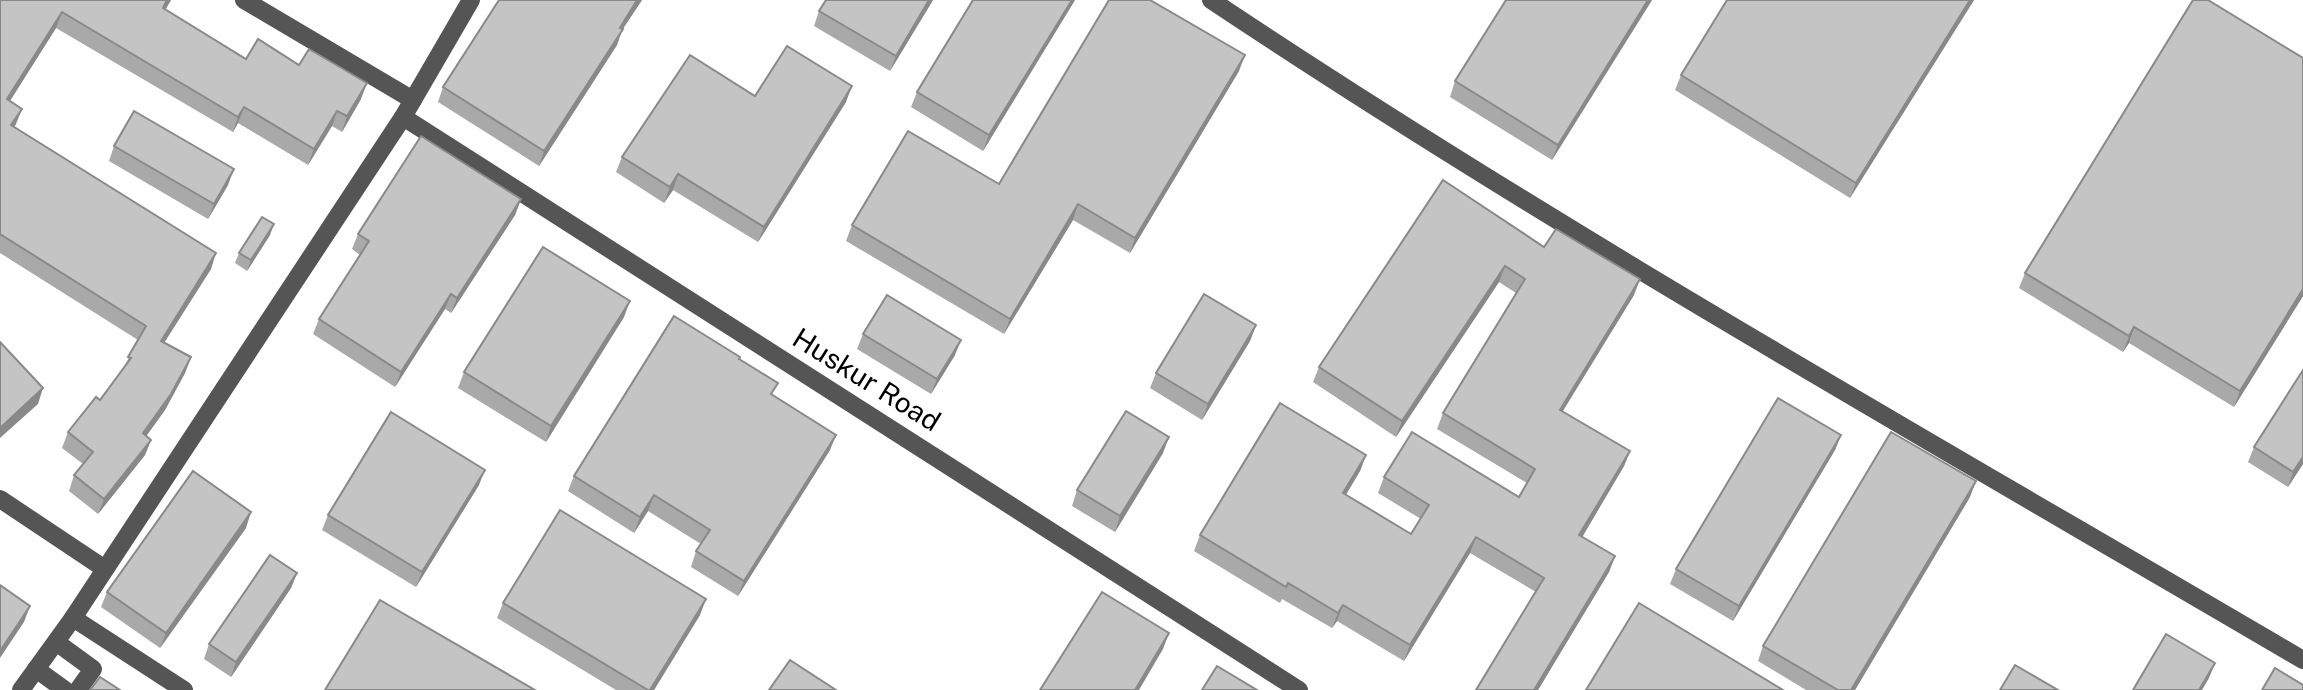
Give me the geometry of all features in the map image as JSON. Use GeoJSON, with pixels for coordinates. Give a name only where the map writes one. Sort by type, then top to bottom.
{"type":"FeatureCollection","features":[{"type":"Feature","properties":{"kind":"street"},"geometry":{"type":"LineString","coordinates":[[244,0],[413,100]]}},
{"type":"Feature","properties":{"kind":"street"},"geometry":{"type":"LineString","coordinates":[[21,690],[73,618],[403,117],[471,0]]}},
{"type":"Feature","properties":{"kind":"street"},"geometry":{"type":"LineString","coordinates":[[1211,0],[1323,74],[1629,263],[2303,660]]}},
{"type":"Feature","properties":{"kind":"street","name":"Huskur Road"},"geometry":{"type":"LineString","coordinates":[[403,117],[1299,690]]}},
{"type":"Feature","properties":{"kind":"street"},"geometry":{"type":"LineString","coordinates":[[0,499],[105,569]]}},
{"type":"Feature","properties":{"kind":"street"},"geometry":{"type":"LineString","coordinates":[[73,618],[184,690]]}},
{"type":"Feature","properties":{"kind":"street"},"geometry":{"type":"LineString","coordinates":[[56,642],[93,669],[78,690]]}},
{"type":"Feature","properties":{"kind":"street"},"geometry":{"type":"LineString","coordinates":[[36,669],[65,690]]}},
{"type":"Feature","properties":{"kind":"building"},"geometry":{"type":"Polygon","coordinates":[[[0,0],[167,0],[163,8],[246,59],[258,39],[299,65],[309,49],[367,83],[347,116],[337,111],[314,149],[244,107],[238,117],[62,12],[7,99],[22,109],[11,125],[216,253],[161,341],[191,357],[171,394],[143,433],[151,440],[104,499],[74,475],[93,452],[68,432],[96,397],[100,400],[131,358],[128,357],[146,326],[0,234],[0,0]]]}},
{"type":"Feature","properties":{"kind":"building"},"geometry":{"type":"Polygon","coordinates":[[[499,0],[637,0],[620,28],[623,29],[544,151],[443,87],[499,0]]]}},
{"type":"Feature","properties":{"kind":"building"},"geometry":{"type":"Polygon","coordinates":[[[826,0],[929,0],[896,56],[819,11],[826,0]]]}},
{"type":"Feature","properties":{"kind":"building"},"geometry":{"type":"Polygon","coordinates":[[[973,0],[1072,0],[989,135],[917,92],[973,0]]]}},
{"type":"Feature","properties":{"kind":"building"},"geometry":{"type":"Polygon","coordinates":[[[1109,0],[1150,0],[1245,55],[1135,238],[1078,204],[1010,319],[852,225],[908,131],[999,184],[1109,0]]]}},
{"type":"Feature","properties":{"kind":"building"},"geometry":{"type":"Polygon","coordinates":[[[1506,0],[1648,0],[1558,145],[1455,81],[1506,0]]]}},
{"type":"Feature","properties":{"kind":"building"},"geometry":{"type":"Polygon","coordinates":[[[1727,0],[1970,0],[1856,183],[1681,75],[1727,0]]]}},
{"type":"Feature","properties":{"kind":"building"},"geometry":{"type":"Polygon","coordinates":[[[2193,0],[2208,0],[2303,58],[2303,289],[2240,391],[2134,327],[2129,336],[2025,273],[2193,0]]]}},
{"type":"Feature","properties":{"kind":"building"},"geometry":{"type":"Polygon","coordinates":[[[787,46],[852,86],[764,227],[678,174],[670,187],[622,157],[690,55],[755,96],[787,46]]]}},
{"type":"Feature","properties":{"kind":"building"},"geometry":{"type":"Polygon","coordinates":[[[134,111],[234,169],[214,204],[114,146],[134,111]]]}},
{"type":"Feature","properties":{"kind":"building"},"geometry":{"type":"Polygon","coordinates":[[[421,136],[521,199],[457,298],[451,294],[401,372],[319,319],[369,241],[358,234],[421,136]]]}},
{"type":"Feature","properties":{"kind":"building"},"geometry":{"type":"Polygon","coordinates":[[[1443,180],[1544,247],[1556,229],[1640,279],[1560,410],[1630,451],[1579,535],[1615,556],[1534,690],[1476,690],[1544,578],[1476,537],[1410,645],[1343,605],[1338,613],[1288,583],[1286,587],[1200,535],[1280,403],[1366,455],[1343,493],[1411,534],[1429,505],[1384,477],[1412,432],[1519,497],[1535,469],[1443,413],[1525,279],[1505,266],[1402,421],[1319,367],[1443,180]]]}},
{"type":"Feature","properties":{"kind":"building"},"geometry":{"type":"Polygon","coordinates":[[[262,217],[274,224],[251,260],[239,253],[262,217]]]}},
{"type":"Feature","properties":{"kind":"building"},"geometry":{"type":"Polygon","coordinates":[[[543,247],[630,301],[551,426],[464,372],[543,247]]]}},
{"type":"Feature","properties":{"kind":"building"},"geometry":{"type":"Polygon","coordinates":[[[1204,294],[1256,325],[1208,404],[1156,373],[1204,294]]]}},
{"type":"Feature","properties":{"kind":"building"},"geometry":{"type":"Polygon","coordinates":[[[887,295],[961,340],[937,379],[863,334],[887,295]]]}},
{"type":"Feature","properties":{"kind":"building"},"geometry":{"type":"Polygon","coordinates":[[[674,316],[778,383],[771,394],[836,435],[744,581],[696,551],[710,530],[654,495],[640,517],[574,476],[674,316]]]}},
{"type":"Feature","properties":{"kind":"building"},"geometry":{"type":"Polygon","coordinates":[[[0,342],[43,388],[0,428],[0,342]]]}},
{"type":"Feature","properties":{"kind":"building"},"geometry":{"type":"Polygon","coordinates":[[[2303,370],[2303,457],[2293,472],[2254,447],[2303,370]]]}},
{"type":"Feature","properties":{"kind":"building"},"geometry":{"type":"Polygon","coordinates":[[[1778,398],[1841,435],[1739,606],[1676,569],[1778,398]]]}},
{"type":"Feature","properties":{"kind":"building"},"geometry":{"type":"Polygon","coordinates":[[[1126,411],[1169,437],[1120,516],[1077,490],[1126,411]]]}},
{"type":"Feature","properties":{"kind":"building"},"geometry":{"type":"Polygon","coordinates":[[[391,412],[485,470],[422,572],[328,515],[391,412]]]}},
{"type":"Feature","properties":{"kind":"building"},"geometry":{"type":"Polygon","coordinates":[[[1891,432],[1976,481],[1851,690],[1838,690],[1763,646],[1891,432]]]}},
{"type":"Feature","properties":{"kind":"building"},"geometry":{"type":"Polygon","coordinates":[[[193,471],[251,512],[166,633],[107,592],[193,471]]]}},
{"type":"Feature","properties":{"kind":"building"},"geometry":{"type":"Polygon","coordinates":[[[560,510],[706,599],[650,690],[503,603],[560,510]]]}},
{"type":"Feature","properties":{"kind":"building"},"geometry":{"type":"Polygon","coordinates":[[[270,555],[297,573],[236,662],[209,644],[270,555]]]}},
{"type":"Feature","properties":{"kind":"building"},"geometry":{"type":"Polygon","coordinates":[[[0,585],[30,606],[0,651],[0,585]]]}},
{"type":"Feature","properties":{"kind":"building"},"geometry":{"type":"Polygon","coordinates":[[[1102,592],[1169,633],[1135,690],[1040,690],[1102,592]]]}},
{"type":"Feature","properties":{"kind":"building"},"geometry":{"type":"Polygon","coordinates":[[[380,600],[535,690],[325,690],[380,600]]]}},
{"type":"Feature","properties":{"kind":"building"},"geometry":{"type":"Polygon","coordinates":[[[1639,603],[1783,690],[1586,690],[1639,603]]]}},
{"type":"Feature","properties":{"kind":"building"},"geometry":{"type":"Polygon","coordinates":[[[2166,634],[2215,663],[2199,690],[2133,690],[2166,634]]]}},
{"type":"Feature","properties":{"kind":"building"},"geometry":{"type":"Polygon","coordinates":[[[790,660],[836,690],[769,690],[790,660]]]}},
{"type":"Feature","properties":{"kind":"building"},"geometry":{"type":"Polygon","coordinates":[[[2015,665],[2058,690],[2000,690],[2015,665]]]}},
{"type":"Feature","properties":{"kind":"building"},"geometry":{"type":"Polygon","coordinates":[[[1217,666],[1257,690],[1202,690],[1217,666]]]}},
{"type":"Feature","properties":{"kind":"building"},"geometry":{"type":"Polygon","coordinates":[[[2275,668],[2303,685],[2303,690],[2262,690],[2275,668]]]}},
{"type":"Feature","properties":{"kind":"building"},"geometry":{"type":"Polygon","coordinates":[[[100,677],[120,690],[90,690],[100,677]]]}}]}
